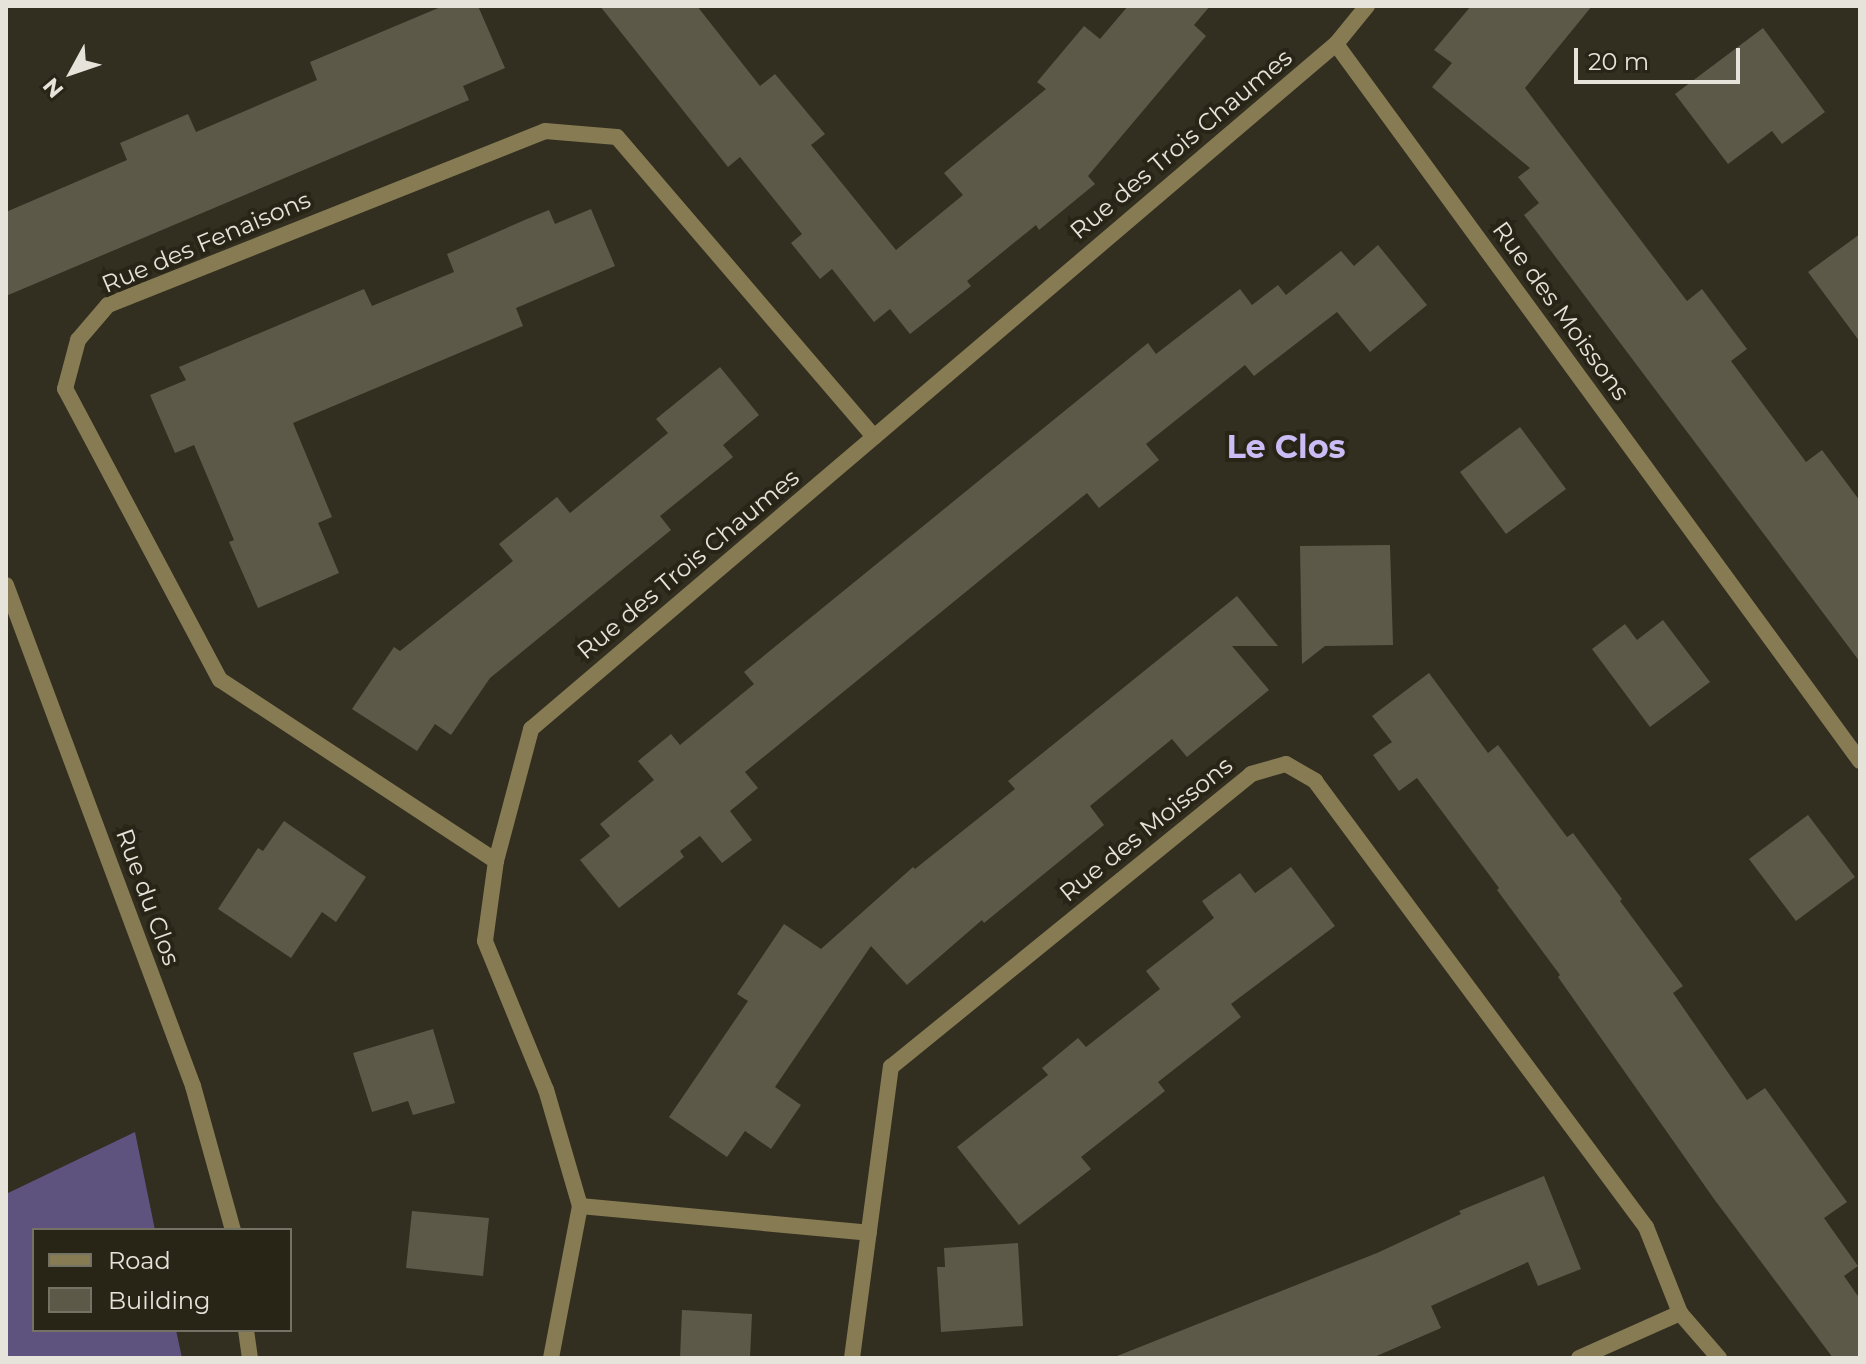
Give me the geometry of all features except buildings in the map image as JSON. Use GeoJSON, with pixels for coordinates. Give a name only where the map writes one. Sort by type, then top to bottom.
{"type":"FeatureCollection","features":[{"type":"Feature","properties":{"kind":"street","name":"Rue des Trois Chaumes"},"geometry":{"type":"LineString","coordinates":[[551,1358],[580,1206],[546,1090],[485,941],[496,861],[531,729],[1336,44],[1367,6]]}},
{"type":"Feature","properties":{"kind":"street","name":"Rue des Moissons"},"geometry":{"type":"LineString","coordinates":[[1336,44],[1860,761]]}},
{"type":"Feature","properties":{"kind":"street","name":"Rue des Fenaisons"},"geometry":{"type":"LineString","coordinates":[[496,861],[220,680],[65,389],[78,340],[108,305],[545,131],[617,137],[874,437]]}},
{"type":"Feature","properties":{"kind":"street","name":"Rue du Clos"},"geometry":{"type":"LineString","coordinates":[[6,585],[193,1086],[232,1228]]}},
{"type":"Feature","properties":{"kind":"street","name":"Rue des Moissons"},"geometry":{"type":"LineString","coordinates":[[852,1358],[891,1067],[1251,774],[1286,764],[1315,781],[1646,1227],[1680,1313],[1719,1358]]}},
{"type":"Feature","properties":{"kind":"street"},"geometry":{"type":"LineString","coordinates":[[580,1206],[869,1233]]}},
{"type":"Feature","properties":{"kind":"street"},"geometry":{"type":"LineString","coordinates":[[1579,1358],[1680,1313]]}},
{"type":"Feature","properties":{"kind":"street"},"geometry":{"type":"LineString","coordinates":[[246,1332],[250,1358]]}},
{"type":"Feature","properties":{"kind":"shaded area"},"geometry":{"type":"Polygon","coordinates":[[[135,1132],[155,1228],[32,1228],[32,1332],[176,1332],[182,1358],[6,1358],[6,1194],[135,1132]]]}},
{"type":"Feature","properties":{"kind":"district","name":"Le Clos"},"geometry":{"type":"Point","coordinates":[1286,447]}}]}
